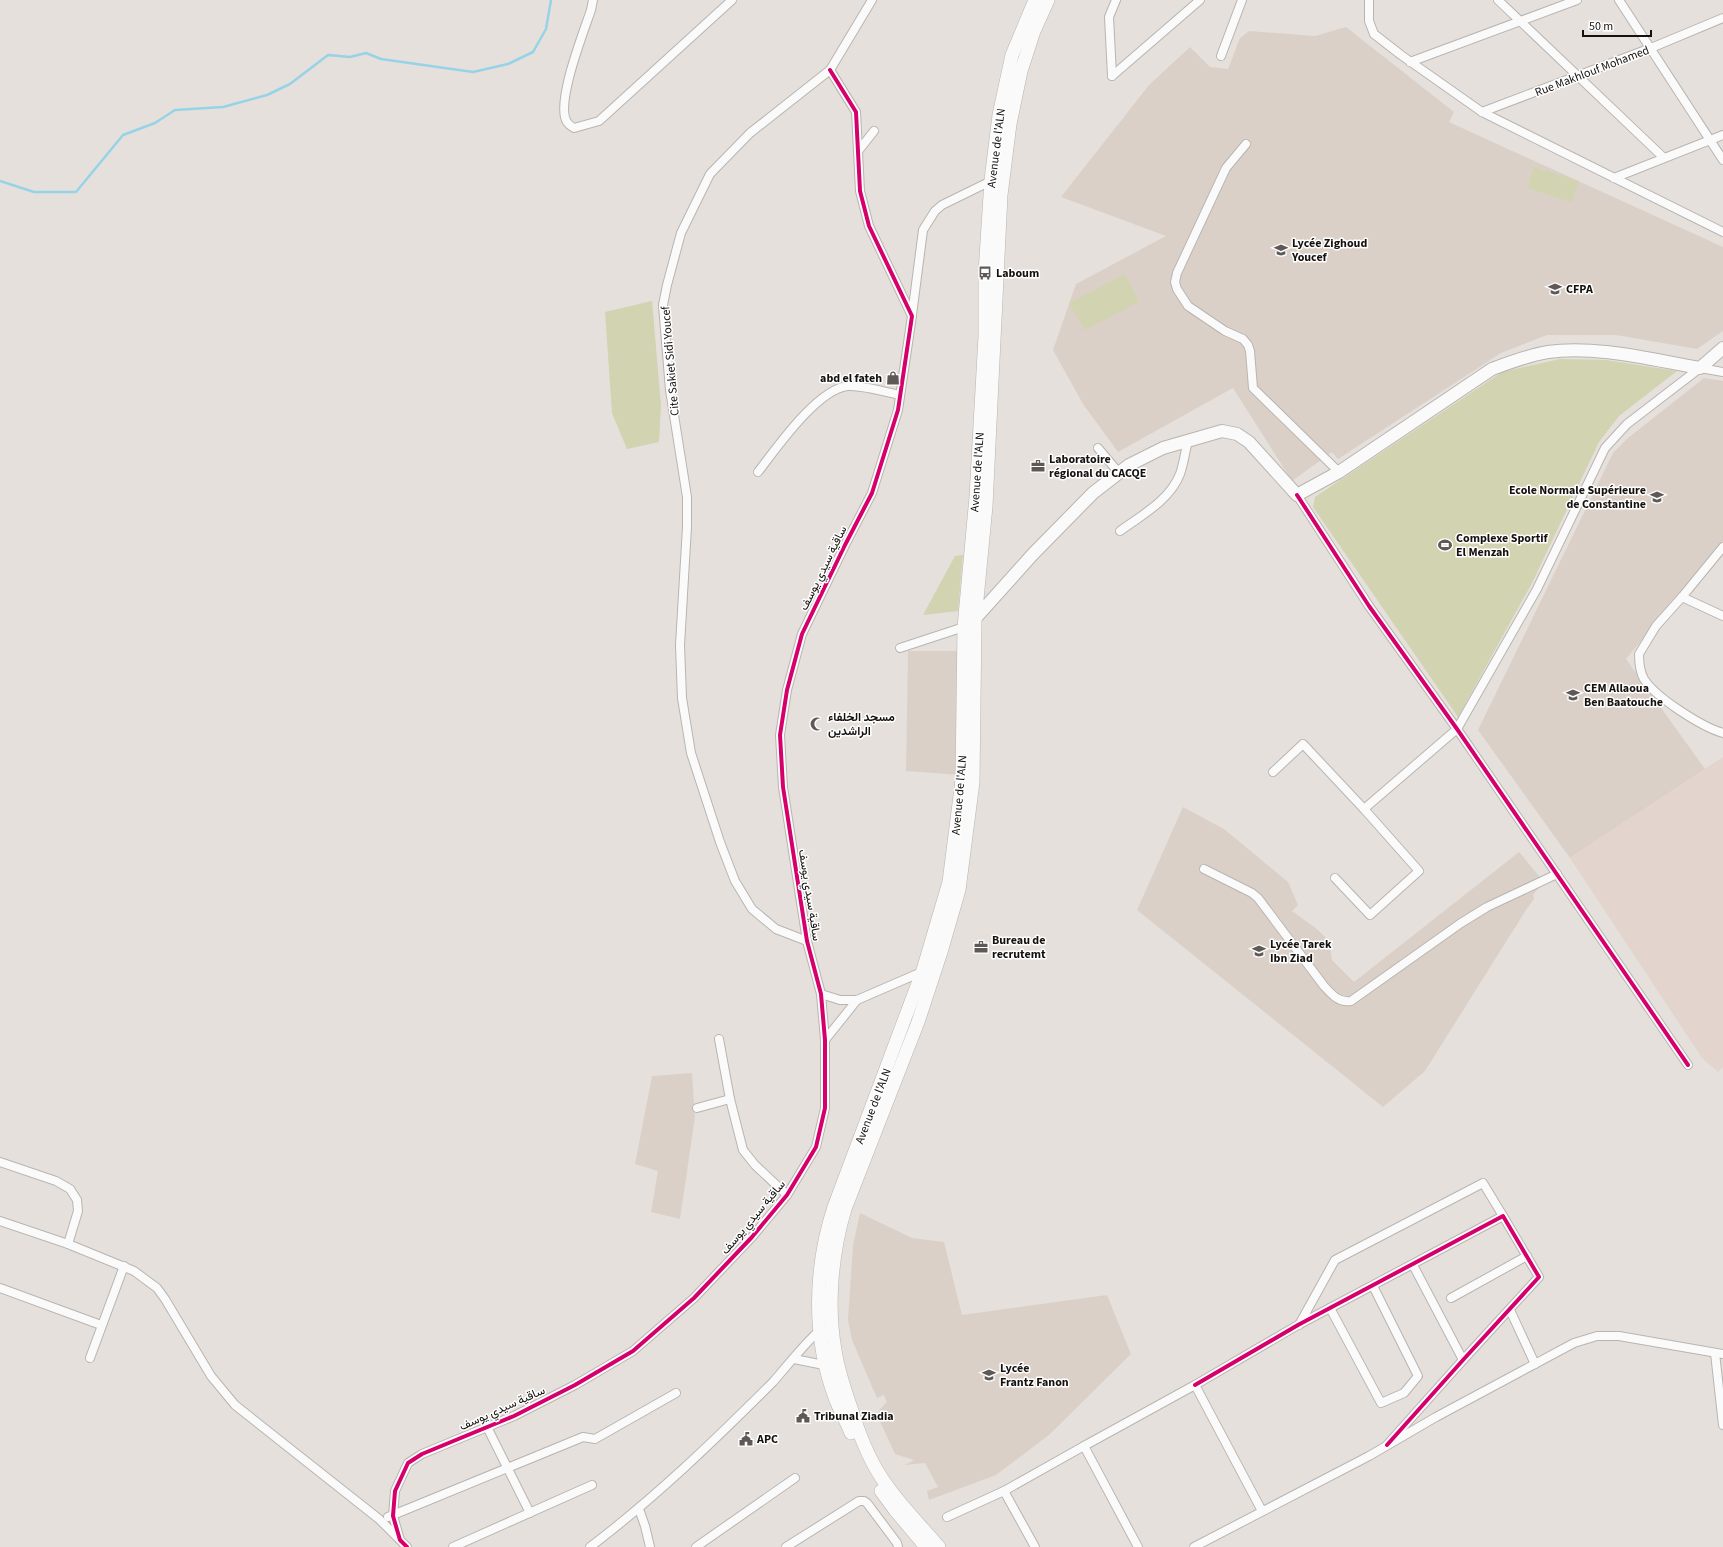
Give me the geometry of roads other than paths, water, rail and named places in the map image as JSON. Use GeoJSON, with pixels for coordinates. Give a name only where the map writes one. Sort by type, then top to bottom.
{"type":"FeatureCollection","features":[{"type":"Feature","properties":{"kind":"main road","name":"Avenue de l'ALN"},"geometry":{"type":"LineString","coordinates":[[929,972],[949,882],[962,780],[964,627],[976,497],[985,336],[985,273],[997,179],[999,115],[1012,56],[1035,0]]}},
{"type":"Feature","properties":{"kind":"main road"},"geometry":{"type":"LineString","coordinates":[[926,1547],[888,1516],[836,1400],[826,1328],[838,1230],[918,1022],[929,972],[959,890],[973,782],[975,620],[986,506],[997,179],[1021,71],[1034,31],[1048,0]]}},
{"type":"Feature","properties":{"kind":"main road"},"geometry":{"type":"LineString","coordinates":[[964,627],[975,620],[1060,526],[1093,493],[1129,465],[1162,448],[1222,431],[1237,434],[1249,442],[1298,495],[1339,472],[1492,369],[1531,355],[1565,351],[1615,353],[1700,368],[1723,348]]}},
{"type":"Feature","properties":{"kind":"main road"},"geometry":{"type":"LineString","coordinates":[[832,1365],[874,1466],[888,1487],[939,1547]]}},
{"type":"Feature","properties":{"kind":"street"},"geometry":{"type":"LineString","coordinates":[[593,0],[570,75],[565,99],[565,116],[567,123],[574,128],[598,121],[732,0]]}},
{"type":"Feature","properties":{"kind":"street","name":"Cite Sakiet Sidi Youcef"},"geometry":{"type":"LineString","coordinates":[[807,941],[776,929],[752,909],[735,881],[705,799],[691,753],[682,698],[680,645],[687,498],[670,390],[663,305],[681,233],[710,174],[750,133],[830,70],[872,0]]}},
{"type":"Feature","properties":{"kind":"street"},"geometry":{"type":"LineString","coordinates":[[1116,0],[1109,17],[1112,76],[1200,0]]}},
{"type":"Feature","properties":{"kind":"street"},"geometry":{"type":"LineString","coordinates":[[1221,56],[1242,0]]}},
{"type":"Feature","properties":{"kind":"street"},"geometry":{"type":"LineString","coordinates":[[1369,0],[1369,21],[1374,34],[1410,62],[1482,112],[1723,232]]}},
{"type":"Feature","properties":{"kind":"street"},"geometry":{"type":"LineString","coordinates":[[1498,0],[1518,21],[1664,158]]}},
{"type":"Feature","properties":{"kind":"street"},"geometry":{"type":"LineString","coordinates":[[1410,62],[1577,0]]}},
{"type":"Feature","properties":{"kind":"street"},"geometry":{"type":"LineString","coordinates":[[1619,0],[1652,48],[1723,160]]}},
{"type":"Feature","properties":{"kind":"street","name":"Rue Makhlouf Mohamed"},"geometry":{"type":"LineString","coordinates":[[1482,112],[1652,48],[1723,18]]}},
{"type":"Feature","properties":{"kind":"street"},"geometry":{"type":"LineString","coordinates":[[830,70],[856,112],[860,191],[869,226],[912,316]]}},
{"type":"Feature","properties":{"kind":"street"},"geometry":{"type":"LineString","coordinates":[[859,150],[874,131]]}},
{"type":"Feature","properties":{"kind":"street"},"geometry":{"type":"LineString","coordinates":[[1614,178],[1723,135]]}},
{"type":"Feature","properties":{"kind":"street"},"geometry":{"type":"LineString","coordinates":[[1246,144],[1226,168],[1177,273],[1175,282],[1177,289],[1188,306],[1225,331],[1242,339],[1250,350],[1253,388],[1339,472]]}},
{"type":"Feature","properties":{"kind":"street","name":"ساقية سيدي يوسف"},"geometry":{"type":"LineString","coordinates":[[407,1547],[400,1540],[392,1516],[395,1491],[408,1463],[422,1454],[514,1416],[575,1385],[633,1351],[694,1298],[752,1237],[787,1195],[816,1146],[825,1108],[825,1040],[820,994],[807,941],[783,787],[780,735],[787,690],[802,634],[872,493],[898,410],[923,230],[935,211],[942,205],[997,179]]}},
{"type":"Feature","properties":{"kind":"street"},"geometry":{"type":"LineString","coordinates":[[1364,809],[1457,730],[1537,589],[1605,448],[1627,424],[1700,368],[1723,372]]}},
{"type":"Feature","properties":{"kind":"street"},"geometry":{"type":"LineString","coordinates":[[758,472],[798,422],[830,393],[848,386],[900,395]]}},
{"type":"Feature","properties":{"kind":"street"},"geometry":{"type":"LineString","coordinates":[[1120,531],[1163,499],[1173,487],[1180,474],[1188,441]]}},
{"type":"Feature","properties":{"kind":"street"},"geometry":{"type":"LineString","coordinates":[[1098,448],[1119,473]]}},
{"type":"Feature","properties":{"kind":"street"},"geometry":{"type":"LineString","coordinates":[[1298,495],[1369,606],[1457,730],[1688,1065]]}},
{"type":"Feature","properties":{"kind":"street"},"geometry":{"type":"LineString","coordinates":[[1723,546],[1682,597],[1656,626],[1639,654],[1643,678],[1657,694],[1709,729],[1723,733]]}},
{"type":"Feature","properties":{"kind":"street"},"geometry":{"type":"LineString","coordinates":[[1682,597],[1723,616]]}},
{"type":"Feature","properties":{"kind":"street"},"geometry":{"type":"LineString","coordinates":[[900,648],[964,627]]}},
{"type":"Feature","properties":{"kind":"street"},"geometry":{"type":"LineString","coordinates":[[1273,772],[1303,744],[1364,809],[1419,871],[1370,915],[1335,878]]}},
{"type":"Feature","properties":{"kind":"street"},"geometry":{"type":"LineString","coordinates":[[1204,869],[1252,893],[1258,898],[1324,986],[1334,997],[1343,1002],[1351,1001],[1461,923],[1481,911],[1556,874]]}},
{"type":"Feature","properties":{"kind":"street"},"geometry":{"type":"LineString","coordinates":[[820,994],[840,1000],[857,1000],[929,972]]}},
{"type":"Feature","properties":{"kind":"street"},"geometry":{"type":"LineString","coordinates":[[825,1040],[857,1000]]}},
{"type":"Feature","properties":{"kind":"street"},"geometry":{"type":"LineString","coordinates":[[719,1039],[730,1099],[743,1150],[755,1165],[787,1195]]}},
{"type":"Feature","properties":{"kind":"street"},"geometry":{"type":"LineString","coordinates":[[697,1108],[730,1099]]}},
{"type":"Feature","properties":{"kind":"street"},"geometry":{"type":"LineString","coordinates":[[0,1162],[56,1181],[70,1189],[77,1200],[78,1211],[68,1244]]}},
{"type":"Feature","properties":{"kind":"street"},"geometry":{"type":"LineString","coordinates":[[1298,1326],[1335,1260],[1483,1183],[1540,1277],[1387,1445]]}},
{"type":"Feature","properties":{"kind":"street"},"geometry":{"type":"LineString","coordinates":[[947,1517],[1004,1491],[1330,1308],[1503,1216]]}},
{"type":"Feature","properties":{"kind":"street"},"geometry":{"type":"LineString","coordinates":[[0,1221],[68,1244],[134,1270],[157,1288],[211,1376],[235,1405],[379,1519],[407,1547]]}},
{"type":"Feature","properties":{"kind":"street"},"geometry":{"type":"LineString","coordinates":[[1451,1298],[1527,1256]]}},
{"type":"Feature","properties":{"kind":"street"},"geometry":{"type":"LineString","coordinates":[[1413,1264],[1463,1360]]}},
{"type":"Feature","properties":{"kind":"street"},"geometry":{"type":"LineString","coordinates":[[90,1358],[124,1266]]}},
{"type":"Feature","properties":{"kind":"street"},"geometry":{"type":"LineString","coordinates":[[1330,1308],[1381,1402],[1404,1393],[1418,1376],[1373,1286]]}},
{"type":"Feature","properties":{"kind":"street"},"geometry":{"type":"LineString","coordinates":[[0,1288],[101,1325]]}},
{"type":"Feature","properties":{"kind":"street"},"geometry":{"type":"LineString","coordinates":[[1510,1310],[1535,1364]]}},
{"type":"Feature","properties":{"kind":"street"},"geometry":{"type":"LineString","coordinates":[[590,1547],[638,1509],[691,1461],[773,1382],[826,1328]]}},
{"type":"Feature","properties":{"kind":"street"},"geometry":{"type":"LineString","coordinates":[[1194,1547],[1387,1445],[1574,1343],[1597,1336],[1619,1336],[1719,1354],[1723,1425]]}},
{"type":"Feature","properties":{"kind":"street"},"geometry":{"type":"LineString","coordinates":[[794,1359],[832,1365]]}},
{"type":"Feature","properties":{"kind":"street"},"geometry":{"type":"LineString","coordinates":[[1195,1385],[1262,1512]]}},
{"type":"Feature","properties":{"kind":"street"},"geometry":{"type":"LineString","coordinates":[[379,1519],[392,1516],[583,1437],[595,1439],[676,1393]]}},
{"type":"Feature","properties":{"kind":"street"},"geometry":{"type":"LineString","coordinates":[[487,1427],[530,1513]]}},
{"type":"Feature","properties":{"kind":"street"},"geometry":{"type":"LineString","coordinates":[[1084,1446],[1138,1547]]}},
{"type":"Feature","properties":{"kind":"street"},"geometry":{"type":"LineString","coordinates":[[696,1547],[795,1478]]}},
{"type":"Feature","properties":{"kind":"street"},"geometry":{"type":"LineString","coordinates":[[453,1547],[592,1485]]}},
{"type":"Feature","properties":{"kind":"street"},"geometry":{"type":"LineString","coordinates":[[1004,1491],[1035,1547]]}},
{"type":"Feature","properties":{"kind":"street"},"geometry":{"type":"LineString","coordinates":[[786,1547],[859,1502],[864,1501],[888,1516],[898,1547]]}},
{"type":"Feature","properties":{"kind":"street"},"geometry":{"type":"LineString","coordinates":[[638,1509],[646,1526],[650,1547]]}},
{"type":"Feature","properties":{"kind":"waterway"},"geometry":{"type":"LineString","coordinates":[[0,181],[34,192],[76,192],[123,135],[155,123],[175,110],[223,107],[267,95],[290,84],[328,55],[350,57],[366,53],[381,59],[473,72],[508,64],[533,52],[546,29],[551,0]]}},
{"type":"Feature","properties":{"kind":"place","name":"Lycée Zighoud Youcef"},"geometry":{"type":"Point","coordinates":[1281,250]}},
{"type":"Feature","properties":{"kind":"place","name":"Laboum"},"geometry":{"type":"Point","coordinates":[985,273]}},
{"type":"Feature","properties":{"kind":"place","name":"CFPA"},"geometry":{"type":"Point","coordinates":[1555,289]}},
{"type":"Feature","properties":{"kind":"place","name":"abd el fateh"},"geometry":{"type":"Point","coordinates":[893,378]}},
{"type":"Feature","properties":{"kind":"place","name":"Laboratoire régional du CACQE"},"geometry":{"type":"Point","coordinates":[1038,466]}},
{"type":"Feature","properties":{"kind":"place","name":"Ecole Normale Supérieure de Constantine"},"geometry":{"type":"Point","coordinates":[1657,497]}},
{"type":"Feature","properties":{"kind":"place","name":"Complexe Sportif El Menzah"},"geometry":{"type":"Point","coordinates":[1445,545]}},
{"type":"Feature","properties":{"kind":"place","name":"CEM Allaoua Ben Baatouche"},"geometry":{"type":"Point","coordinates":[1573,695]}},
{"type":"Feature","properties":{"kind":"place","name":"مسجد الخلفاء الراشدين"},"geometry":{"type":"Point","coordinates":[817,724]}},
{"type":"Feature","properties":{"kind":"place","name":"Bureau de recrutemt"},"geometry":{"type":"Point","coordinates":[981,947]}},
{"type":"Feature","properties":{"kind":"place","name":"Lycée Tarek Ibn Ziad"},"geometry":{"type":"Point","coordinates":[1259,951]}},
{"type":"Feature","properties":{"kind":"place","name":"Lycée Frantz Fanon"},"geometry":{"type":"Point","coordinates":[989,1375]}},
{"type":"Feature","properties":{"kind":"place","name":"Tribunal Ziadia"},"geometry":{"type":"Point","coordinates":[803,1416]}},
{"type":"Feature","properties":{"kind":"place","name":"APC"},"geometry":{"type":"Point","coordinates":[746,1439]}}]}
